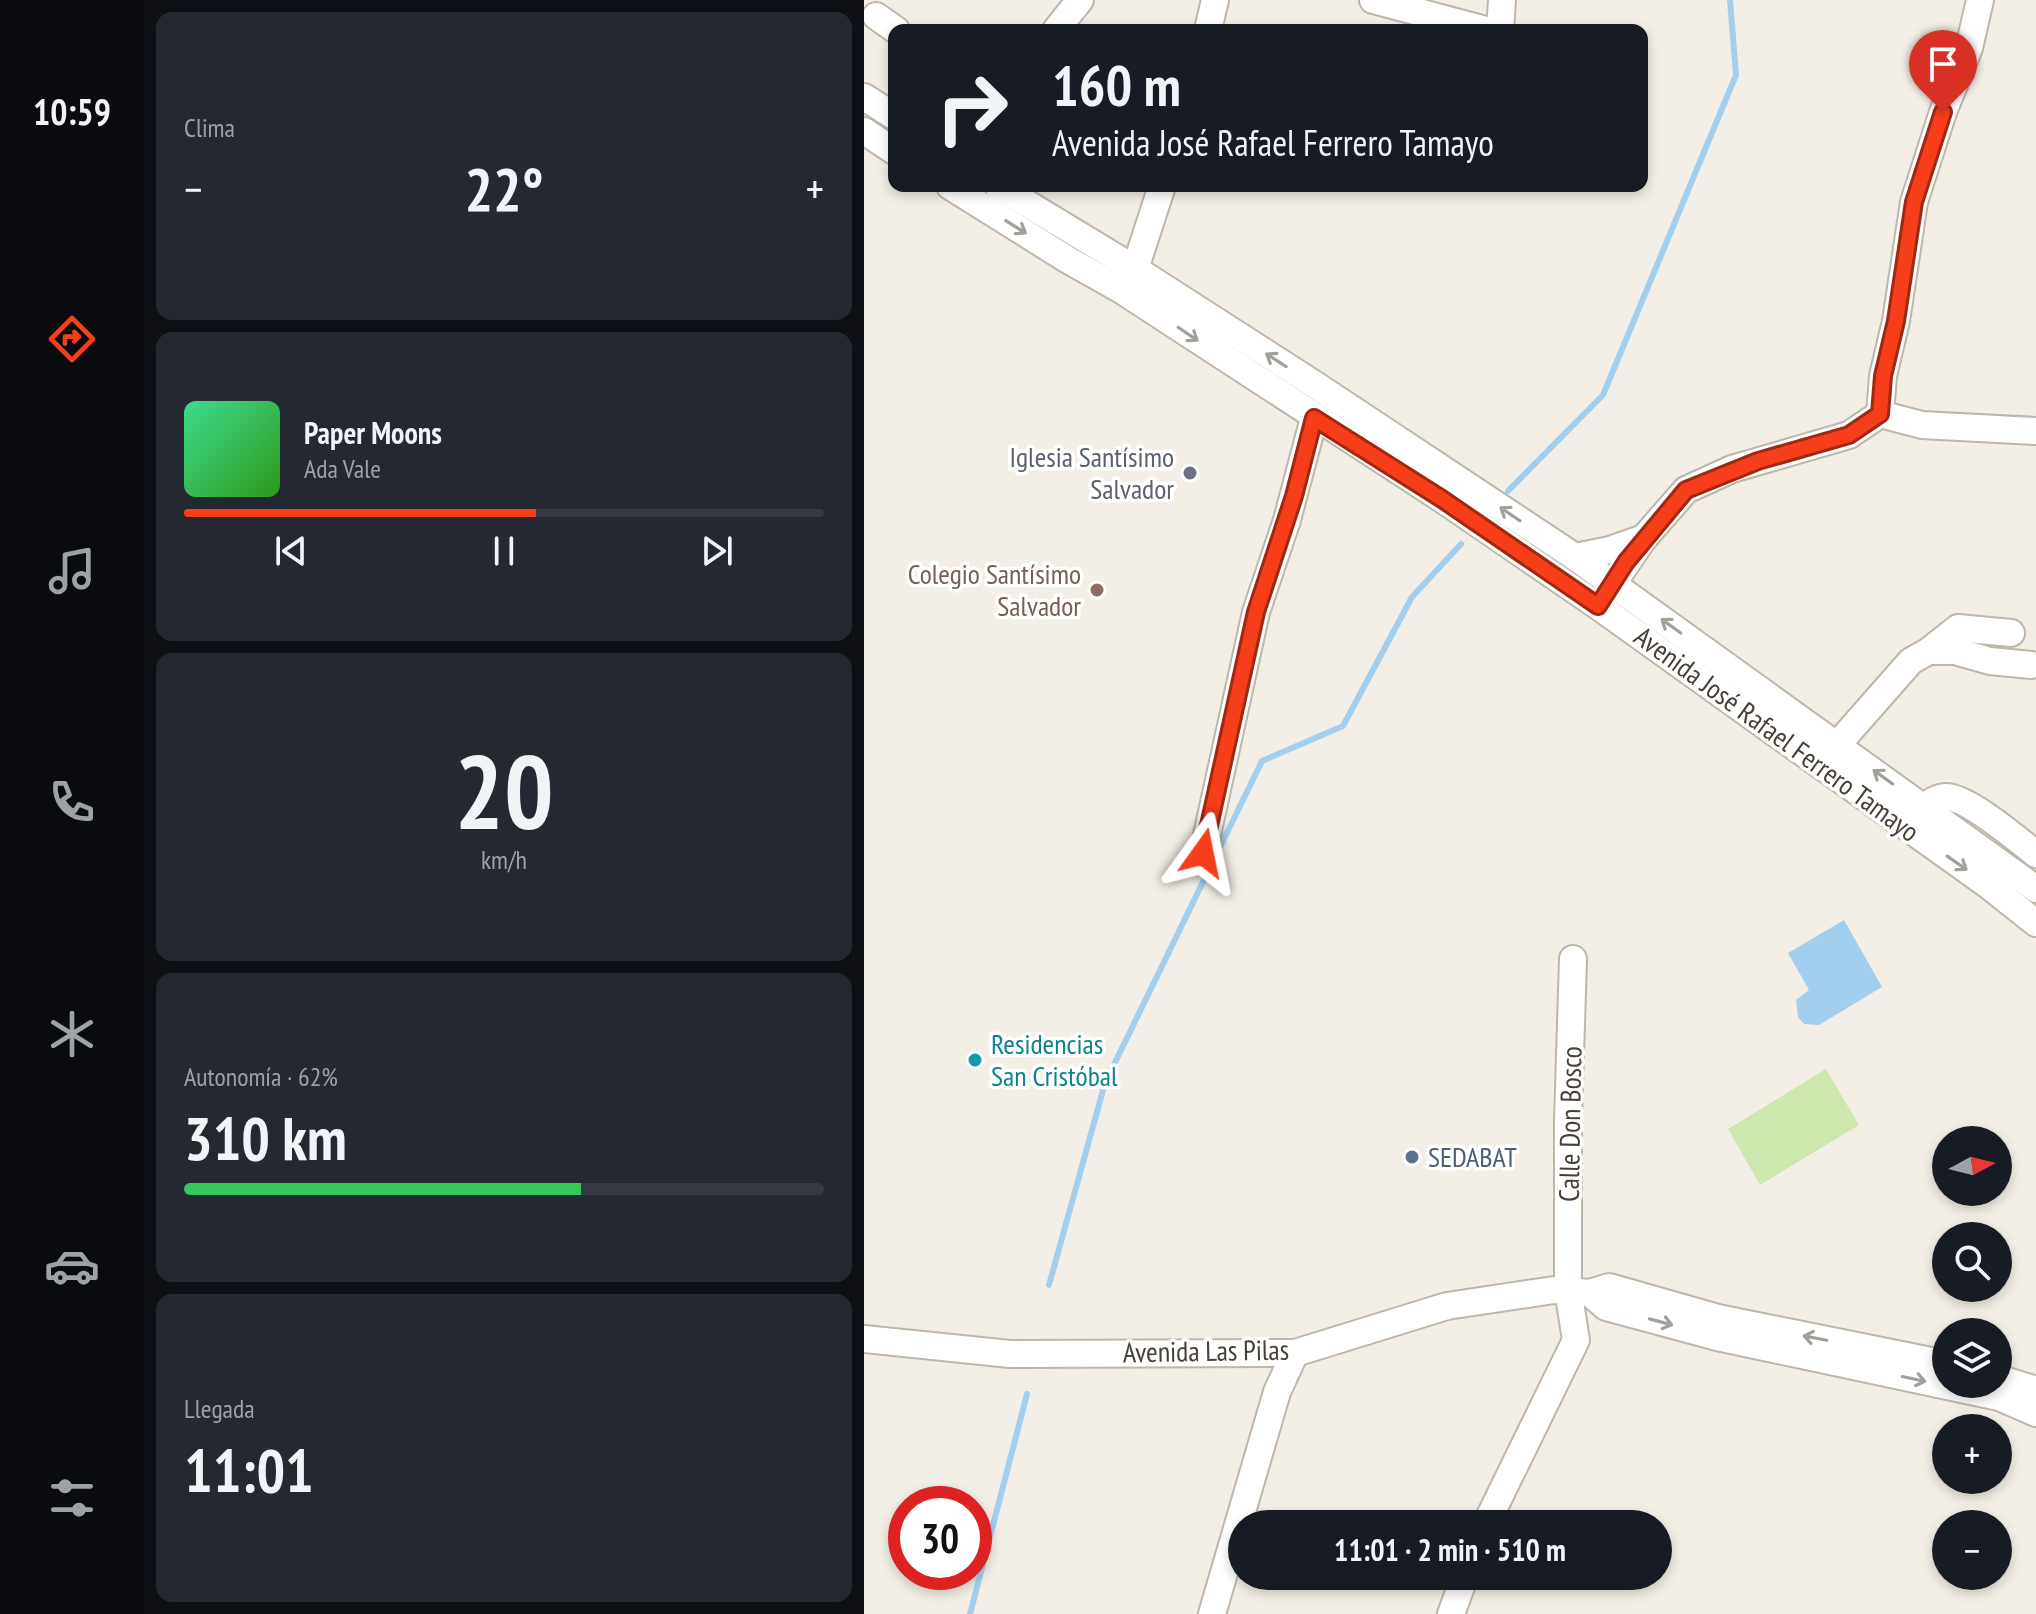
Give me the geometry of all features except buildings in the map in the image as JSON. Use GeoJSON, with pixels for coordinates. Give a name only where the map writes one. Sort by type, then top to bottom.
{"type":"FeatureCollection","features":[{"type":"Feature","properties":{"kind":"street"},"geometry":{"type":"LineString","coordinates":[[1209,24],[1215,0]]}},
{"type":"Feature","properties":{"kind":"street"},"geometry":{"type":"LineString","coordinates":[[1373,0],[1463,24]]}},
{"type":"Feature","properties":{"kind":"street"},"geometry":{"type":"LineString","coordinates":[[1500,24],[1502,0]]}},
{"type":"Feature","properties":{"kind":"street"},"geometry":{"type":"LineString","coordinates":[[1880,414],[1883,376],[1896,321],[1914,202],[1943,112],[1969,48],[1980,0]]}},
{"type":"Feature","properties":{"kind":"street"},"geometry":{"type":"LineString","coordinates":[[1060,24],[1073,2]]}},
{"type":"Feature","properties":{"kind":"street"},"geometry":{"type":"LineString","coordinates":[[864,97],[888,112]]}},
{"type":"Feature","properties":{"kind":"street"},"geometry":{"type":"LineString","coordinates":[[864,131],[888,147]]}},
{"type":"Feature","properties":{"kind":"street","name":"Avenida José Rafael Ferrero Tamayo"},"geometry":{"type":"LineString","coordinates":[[960,192],[1068,260],[1129,280],[1575,557],[1605,594],[2036,923]]}},
{"type":"Feature","properties":{"kind":"street","name":"Avenida José Rafael Ferrero Tamayo"},"geometry":{"type":"LineString","coordinates":[[1006,192],[1314,418],[1442,499],[1605,594],[1838,744],[2036,889]]}},
{"type":"Feature","properties":{"kind":"street"},"geometry":{"type":"LineString","coordinates":[[1129,280],[1160,192]]}},
{"type":"Feature","properties":{"kind":"street"},"geometry":{"type":"LineString","coordinates":[[1605,594],[1644,538],[1686,490],[1758,461],[1849,435],[1880,414],[1922,425],[2036,431]]}},
{"type":"Feature","properties":{"kind":"street"},"geometry":{"type":"LineString","coordinates":[[1203,853],[1256,612],[1291,508],[1314,418]]}},
{"type":"Feature","properties":{"kind":"street"},"geometry":{"type":"LineString","coordinates":[[1575,557],[1610,550],[1644,538]]}},
{"type":"Feature","properties":{"kind":"street"},"geometry":{"type":"LineString","coordinates":[[1838,744],[1911,661],[1958,628],[2011,633]]}},
{"type":"Feature","properties":{"kind":"street"},"geometry":{"type":"LineString","coordinates":[[1929,651],[1955,651],[1990,661],[2031,665]]}},
{"type":"Feature","properties":{"kind":"street"},"geometry":{"type":"LineString","coordinates":[[1923,807],[1948,796],[1966,803],[2036,854]]}},
{"type":"Feature","properties":{"kind":"street","name":"Calle Don Bosco"},"geometry":{"type":"LineString","coordinates":[[1493,1510],[1576,1340],[1579,1292],[1568,1120],[1573,959]]}},
{"type":"Feature","properties":{"kind":"street","name":"Avenida Las Pilas"},"geometry":{"type":"LineString","coordinates":[[864,1339],[1010,1354],[1295,1353],[1447,1306],[1609,1287],[1718,1318],[1932,1361]]}},
{"type":"Feature","properties":{"kind":"street"},"geometry":{"type":"LineString","coordinates":[[1579,1292],[1606,1307],[1717,1337],[1999,1397],[2036,1413]]}},
{"type":"Feature","properties":{"kind":"street"},"geometry":{"type":"LineString","coordinates":[[1212,1614],[1277,1392],[1295,1353]]}},
{"type":"Feature","properties":{"kind":"street"},"geometry":{"type":"LineString","coordinates":[[2012,1382],[2036,1390]]}},
{"type":"Feature","properties":{"kind":"street"},"geometry":{"type":"LineString","coordinates":[[1451,1614],[1460,1590]]}},
{"type":"Feature","properties":{"kind":"green space"},"geometry":{"type":"Polygon","coordinates":[[[1826,1069],[1859,1125],[1760,1185],[1728,1129],[1826,1069]]]}},
{"type":"Feature","properties":{"kind":"water"},"geometry":{"type":"Polygon","coordinates":[[[1844,920],[1882,987],[1819,1025],[1804,1024],[1798,1017],[1796,1000],[1809,990],[1788,953],[1844,920]]]}},
{"type":"Feature","properties":{"kind":"waterway"},"geometry":{"type":"LineString","coordinates":[[1508,491],[1603,395],[1736,75],[1730,0]]}},
{"type":"Feature","properties":{"kind":"waterway"},"geometry":{"type":"LineString","coordinates":[[1049,1285],[1105,1083],[1262,761],[1343,726],[1412,597],[1461,544]]}},
{"type":"Feature","properties":{"kind":"waterway"},"geometry":{"type":"LineString","coordinates":[[970,1614],[1027,1394]]}},
{"type":"Feature","properties":{"kind":"place","name":"Iglesia Santísimo Salvador"},"geometry":{"type":"Point","coordinates":[1190,473]}},
{"type":"Feature","properties":{"kind":"place","name":"Colegio Santísimo Salvador"},"geometry":{"type":"Point","coordinates":[1097,590]}},
{"type":"Feature","properties":{"kind":"place","name":"Residencias San Cristóbal"},"geometry":{"type":"Point","coordinates":[975,1060]}},
{"type":"Feature","properties":{"kind":"place","name":"SEDABAT"},"geometry":{"type":"Point","coordinates":[1412,1157]}},
{"type":"Feature","properties":{"kind":"route"},"geometry":{"type":"LineString","coordinates":[[1203,853],[1256,612],[1294,496],[1314,418],[1442,499],[1598,606],[1644,538],[1686,490],[1732,469],[1849,435],[1880,414],[1883,376],[1896,321],[1914,202],[1943,112]]}}]}
